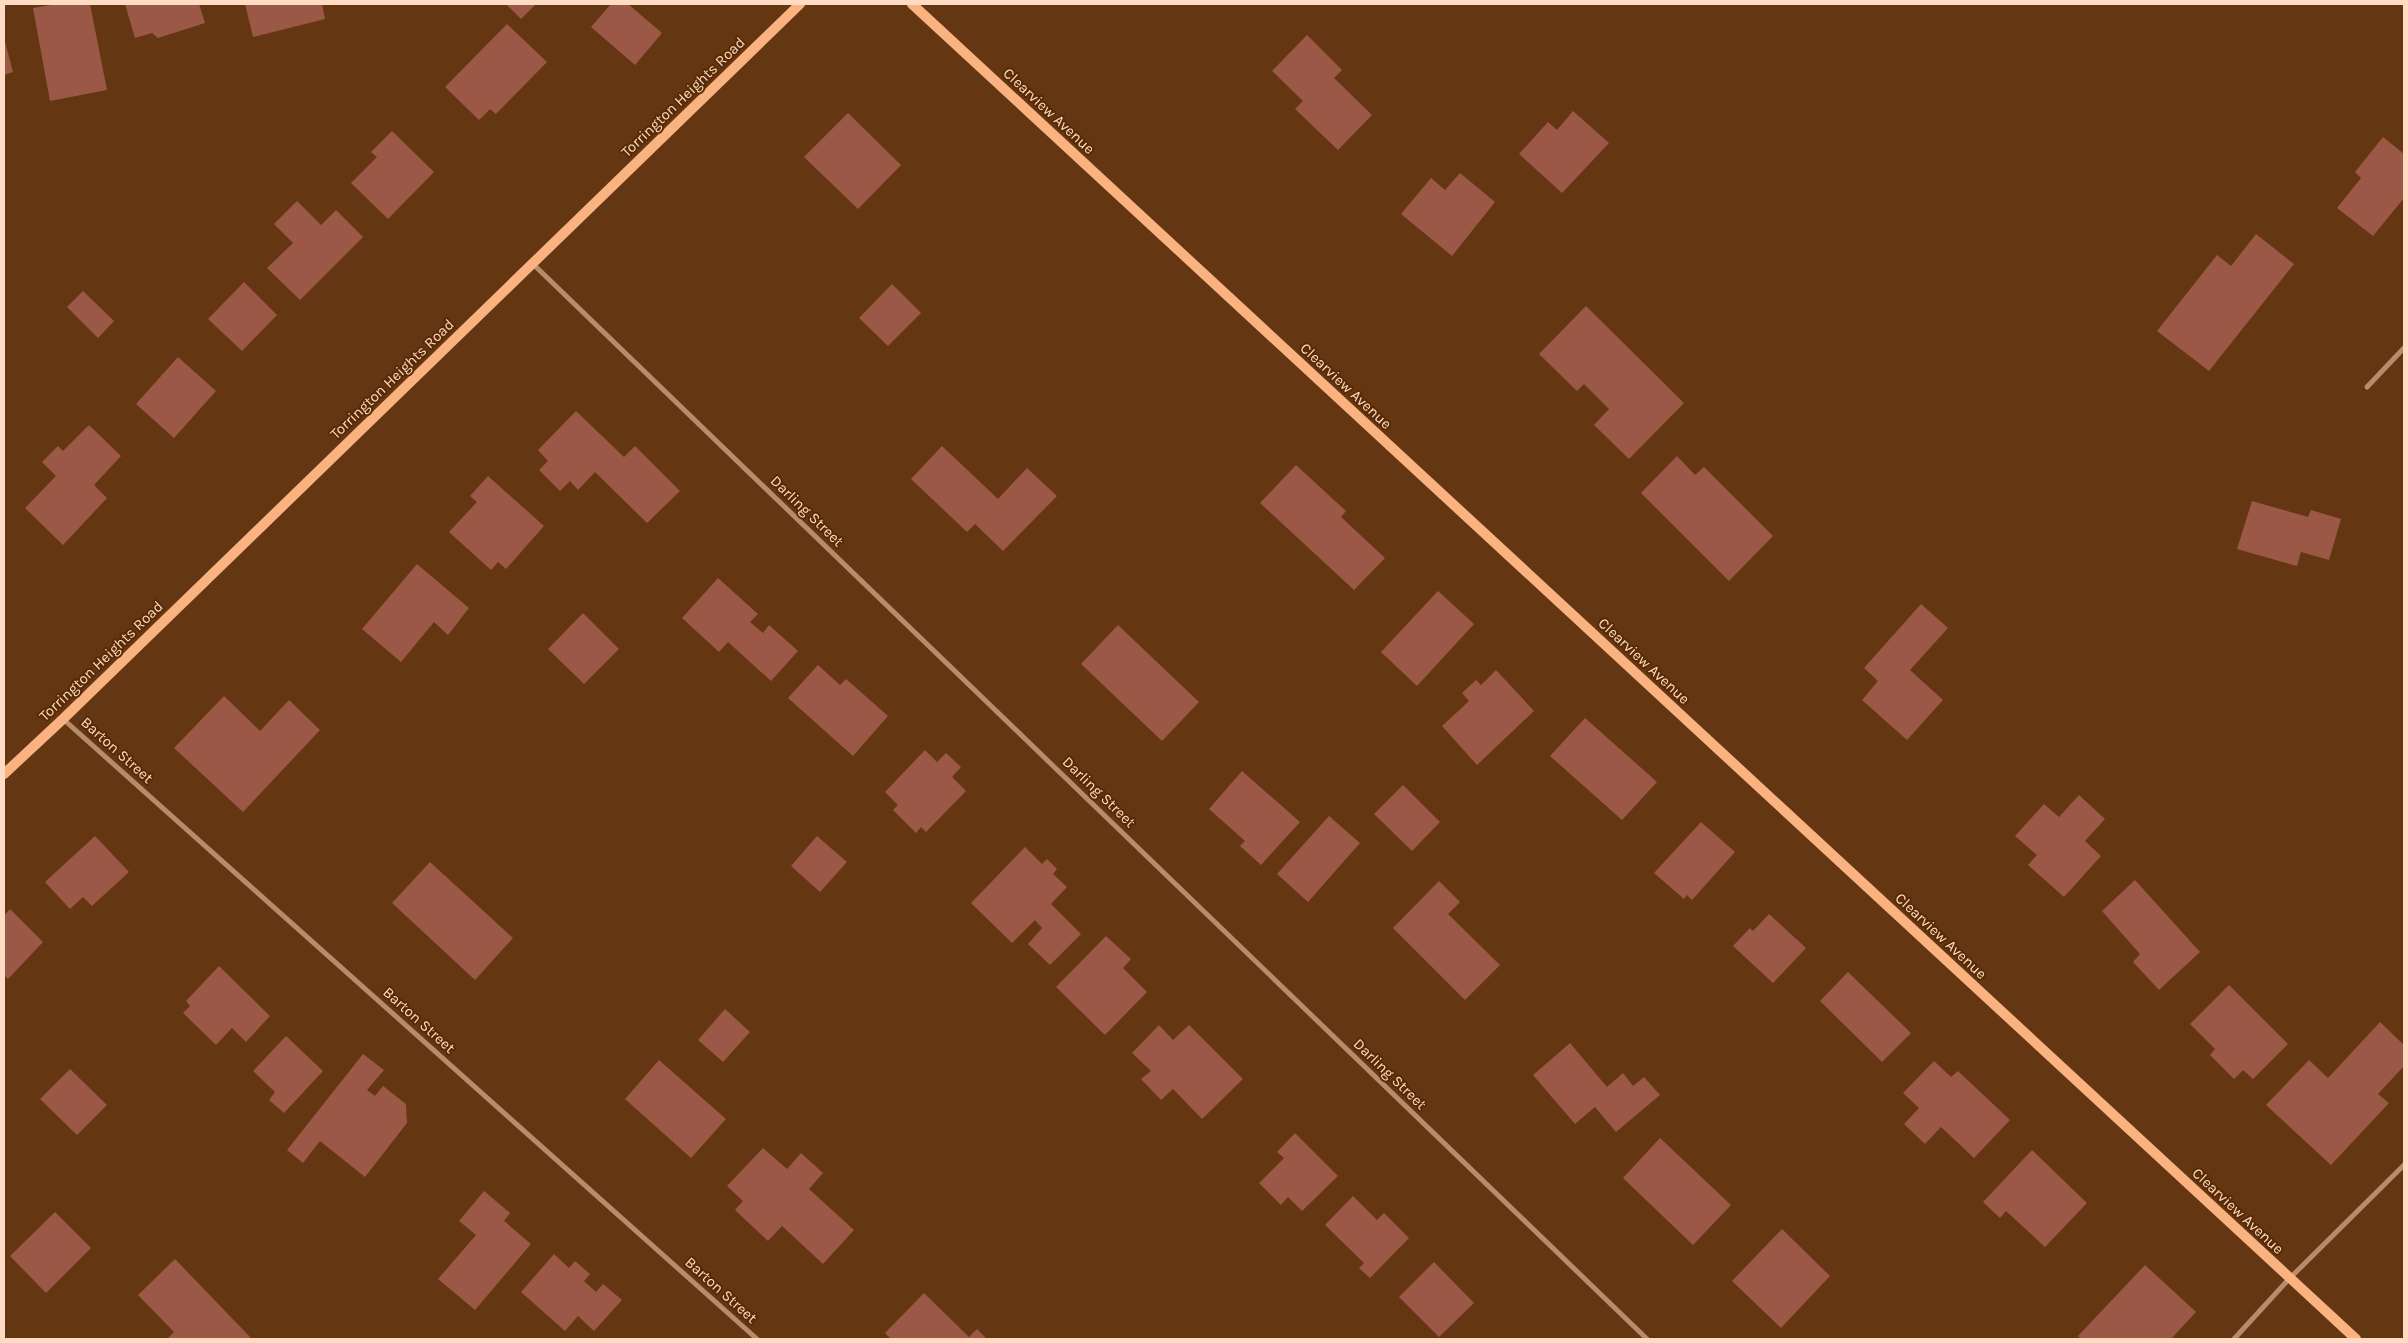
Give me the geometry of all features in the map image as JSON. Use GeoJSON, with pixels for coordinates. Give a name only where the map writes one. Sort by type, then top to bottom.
{"type":"FeatureCollection","features":[{"type":"Feature","properties":{"kind":"street","name":"Torrington Heights Road"},"geometry":{"type":"LineString","coordinates":[[4,774],[800,4]]}},
{"type":"Feature","properties":{"kind":"street","name":"Clearview Avenue"},"geometry":{"type":"LineString","coordinates":[[912,4],[2356,1339]]}},
{"type":"Feature","properties":{"kind":"street","name":"Darling Street"},"geometry":{"type":"LineString","coordinates":[[533,264],[1647,1339]]}},
{"type":"Feature","properties":{"kind":"street"},"geometry":{"type":"LineString","coordinates":[[2367,387],[2404,348]]}},
{"type":"Feature","properties":{"kind":"street","name":"Barton Street"},"geometry":{"type":"LineString","coordinates":[[63,719],[757,1339]]}},
{"type":"Feature","properties":{"kind":"street"},"geometry":{"type":"LineString","coordinates":[[2234,1339],[2289,1279],[2404,1165]]}},
{"type":"Feature","properties":{"kind":"building"},"geometry":{"type":"Polygon","coordinates":[[[57,4],[90,4],[107,90],[50,101],[33,8],[57,4]]]}},
{"type":"Feature","properties":{"kind":"building"},"geometry":{"type":"Polygon","coordinates":[[[125,4],[199,4],[205,23],[158,38],[152,33],[135,38],[125,4]]]}},
{"type":"Feature","properties":{"kind":"building"},"geometry":{"type":"Polygon","coordinates":[[[245,4],[322,4],[325,19],[253,37],[245,4]]]}},
{"type":"Feature","properties":{"kind":"building"},"geometry":{"type":"Polygon","coordinates":[[[506,4],[536,4],[521,19],[506,4]]]}},
{"type":"Feature","properties":{"kind":"building"},"geometry":{"type":"Polygon","coordinates":[[[611,4],[628,4],[662,33],[635,65],[591,27],[611,4]]]}},
{"type":"Feature","properties":{"kind":"building"},"geometry":{"type":"Polygon","coordinates":[[[507,24],[547,62],[496,114],[490,109],[479,120],[445,87],[507,24]]]}},
{"type":"Feature","properties":{"kind":"building"},"geometry":{"type":"Polygon","coordinates":[[[1307,35],[1342,70],[1334,78],[1372,115],[1338,150],[1295,109],[1303,101],[1272,71],[1307,35]]]}},
{"type":"Feature","properties":{"kind":"building"},"geometry":{"type":"Polygon","coordinates":[[[4,38],[13,72],[4,75],[4,38]]]}},
{"type":"Feature","properties":{"kind":"building"},"geometry":{"type":"Polygon","coordinates":[[[1573,111],[1609,143],[1562,193],[1519,154],[1548,122],[1557,130],[1573,111]]]}},
{"type":"Feature","properties":{"kind":"building"},"geometry":{"type":"Polygon","coordinates":[[[848,113],[901,165],[858,209],[804,157],[848,113]]]}},
{"type":"Feature","properties":{"kind":"building"},"geometry":{"type":"Polygon","coordinates":[[[392,131],[434,172],[388,219],[351,183],[377,157],[371,152],[392,131]]]}},
{"type":"Feature","properties":{"kind":"building"},"geometry":{"type":"Polygon","coordinates":[[[2383,137],[2404,154],[2404,198],[2373,236],[2337,208],[2361,178],[2355,172],[2383,137]]]}},
{"type":"Feature","properties":{"kind":"building"},"geometry":{"type":"Polygon","coordinates":[[[1460,173],[1495,202],[1452,256],[1401,214],[1431,178],[1445,190],[1460,173]]]}},
{"type":"Feature","properties":{"kind":"building"},"geometry":{"type":"Polygon","coordinates":[[[297,201],[321,225],[336,210],[363,237],[300,300],[267,268],[293,243],[274,224],[297,201]]]}},
{"type":"Feature","properties":{"kind":"building"},"geometry":{"type":"Polygon","coordinates":[[[2256,234],[2294,264],[2209,371],[2157,331],[2217,255],[2231,266],[2256,234]]]}},
{"type":"Feature","properties":{"kind":"building"},"geometry":{"type":"Polygon","coordinates":[[[244,282],[277,315],[242,351],[208,319],[244,282]]]}},
{"type":"Feature","properties":{"kind":"building"},"geometry":{"type":"Polygon","coordinates":[[[892,284],[921,313],[888,346],[859,318],[892,284]]]}},
{"type":"Feature","properties":{"kind":"building"},"geometry":{"type":"Polygon","coordinates":[[[83,291],[114,321],[98,338],[67,307],[83,291]]]}},
{"type":"Feature","properties":{"kind":"building"},"geometry":{"type":"Polygon","coordinates":[[[1586,306],[1684,403],[1629,459],[1594,425],[1609,409],[1584,384],[1577,391],[1539,354],[1586,306]]]}},
{"type":"Feature","properties":{"kind":"building"},"geometry":{"type":"Polygon","coordinates":[[[178,357],[216,391],[174,438],[136,404],[178,357]]]}},
{"type":"Feature","properties":{"kind":"building"},"geometry":{"type":"Polygon","coordinates":[[[576,411],[624,457],[635,446],[680,491],[647,523],[595,472],[578,490],[570,481],[560,491],[539,470],[548,461],[538,450],[576,411]]]}},
{"type":"Feature","properties":{"kind":"building"},"geometry":{"type":"Polygon","coordinates":[[[89,425],[121,456],[94,485],[107,498],[63,545],[25,508],[56,476],[42,462],[58,446],[63,451],[89,425]]]}},
{"type":"Feature","properties":{"kind":"building"},"geometry":{"type":"Polygon","coordinates":[[[942,446],[998,499],[1027,468],[1057,496],[1003,551],[975,524],[967,532],[911,479],[942,446]]]}},
{"type":"Feature","properties":{"kind":"building"},"geometry":{"type":"Polygon","coordinates":[[[1677,456],[1695,475],[1704,467],[1773,536],[1729,581],[1641,493],[1677,456]]]}},
{"type":"Feature","properties":{"kind":"building"},"geometry":{"type":"Polygon","coordinates":[[[1296,465],[1346,511],[1341,517],[1385,558],[1354,590],[1260,503],[1296,465]]]}},
{"type":"Feature","properties":{"kind":"building"},"geometry":{"type":"Polygon","coordinates":[[[488,476],[544,526],[506,569],[498,562],[491,570],[449,532],[477,502],[470,496],[488,476]]]}},
{"type":"Feature","properties":{"kind":"building"},"geometry":{"type":"Polygon","coordinates":[[[2252,501],[2308,517],[2311,510],[2341,519],[2329,560],[2301,552],[2297,566],[2237,549],[2252,501]]]}},
{"type":"Feature","properties":{"kind":"building"},"geometry":{"type":"Polygon","coordinates":[[[417,564],[469,608],[448,635],[434,622],[401,662],[362,629],[417,564]]]}},
{"type":"Feature","properties":{"kind":"building"},"geometry":{"type":"Polygon","coordinates":[[[718,578],[758,614],[750,622],[763,633],[769,625],[798,651],[771,681],[728,642],[719,652],[682,618],[718,578]]]}},
{"type":"Feature","properties":{"kind":"building"},"geometry":{"type":"Polygon","coordinates":[[[1438,591],[1474,624],[1417,686],[1381,652],[1438,591]]]}},
{"type":"Feature","properties":{"kind":"building"},"geometry":{"type":"Polygon","coordinates":[[[1921,604],[1948,628],[1910,670],[1943,700],[1907,740],[1862,700],[1878,681],[1864,668],[1921,604]]]}},
{"type":"Feature","properties":{"kind":"building"},"geometry":{"type":"Polygon","coordinates":[[[583,613],[619,649],[584,684],[548,649],[583,613]]]}},
{"type":"Feature","properties":{"kind":"building"},"geometry":{"type":"Polygon","coordinates":[[[1118,625],[1199,702],[1162,741],[1081,664],[1118,625]]]}},
{"type":"Feature","properties":{"kind":"building"},"geometry":{"type":"Polygon","coordinates":[[[818,665],[840,685],[846,679],[888,716],[853,756],[788,698],[818,665]]]}},
{"type":"Feature","properties":{"kind":"building"},"geometry":{"type":"Polygon","coordinates":[[[1496,670],[1534,711],[1477,765],[1442,726],[1469,701],[1462,693],[1476,680],[1481,685],[1496,670]]]}},
{"type":"Feature","properties":{"kind":"building"},"geometry":{"type":"Polygon","coordinates":[[[224,696],[260,731],[289,700],[320,730],[243,812],[174,748],[224,696]]]}},
{"type":"Feature","properties":{"kind":"building"},"geometry":{"type":"Polygon","coordinates":[[[1585,718],[1657,782],[1622,820],[1550,756],[1585,718]]]}},
{"type":"Feature","properties":{"kind":"building"},"geometry":{"type":"Polygon","coordinates":[[[925,750],[937,762],[946,753],[961,767],[952,777],[966,791],[926,832],[921,827],[916,833],[893,810],[898,805],[885,792],[925,750]]]}},
{"type":"Feature","properties":{"kind":"building"},"geometry":{"type":"Polygon","coordinates":[[[1242,771],[1300,822],[1261,865],[1240,846],[1245,841],[1209,809],[1242,771]]]}},
{"type":"Feature","properties":{"kind":"building"},"geometry":{"type":"Polygon","coordinates":[[[1403,785],[1440,822],[1412,851],[1374,814],[1403,785]]]}},
{"type":"Feature","properties":{"kind":"building"},"geometry":{"type":"Polygon","coordinates":[[[2079,795],[2105,819],[2085,841],[2101,856],[2064,897],[2028,865],[2037,855],[2015,836],[2044,804],[2059,817],[2079,795]]]}},
{"type":"Feature","properties":{"kind":"building"},"geometry":{"type":"Polygon","coordinates":[[[1329,816],[1360,843],[1308,902],[1277,874],[1329,816]]]}},
{"type":"Feature","properties":{"kind":"building"},"geometry":{"type":"Polygon","coordinates":[[[1701,822],[1735,852],[1692,900],[1687,895],[1684,899],[1654,873],[1701,822]]]}},
{"type":"Feature","properties":{"kind":"building"},"geometry":{"type":"Polygon","coordinates":[[[95,836],[129,872],[92,906],[83,897],[70,909],[45,882],[95,836]]]}},
{"type":"Feature","properties":{"kind":"building"},"geometry":{"type":"Polygon","coordinates":[[[817,836],[847,862],[820,892],[791,866],[817,836]]]}},
{"type":"Feature","properties":{"kind":"building"},"geometry":{"type":"Polygon","coordinates":[[[1025,847],[1042,864],[1047,859],[1057,869],[1053,874],[1067,887],[1051,904],[1081,934],[1050,965],[1028,944],[1042,928],[1035,920],[1012,943],[971,903],[1025,847]]]}},
{"type":"Feature","properties":{"kind":"building"},"geometry":{"type":"Polygon","coordinates":[[[430,862],[513,938],[475,980],[392,903],[430,862]]]}},
{"type":"Feature","properties":{"kind":"building"},"geometry":{"type":"Polygon","coordinates":[[[2135,880],[2200,952],[2159,990],[2133,962],[2140,954],[2102,911],[2135,880]]]}},
{"type":"Feature","properties":{"kind":"building"},"geometry":{"type":"Polygon","coordinates":[[[1439,881],[1460,902],[1448,914],[1500,965],[1465,1000],[1393,928],[1439,881]]]}},
{"type":"Feature","properties":{"kind":"building"},"geometry":{"type":"Polygon","coordinates":[[[10,909],[43,942],[8,979],[4,975],[4,916],[10,909]]]}},
{"type":"Feature","properties":{"kind":"building"},"geometry":{"type":"Polygon","coordinates":[[[1769,914],[1806,948],[1773,983],[1733,946],[1750,928],[1753,931],[1769,914]]]}},
{"type":"Feature","properties":{"kind":"building"},"geometry":{"type":"Polygon","coordinates":[[[1106,936],[1131,959],[1123,968],[1147,992],[1105,1035],[1056,987],[1106,936]]]}},
{"type":"Feature","properties":{"kind":"building"},"geometry":{"type":"Polygon","coordinates":[[[219,966],[270,1016],[246,1042],[232,1028],[216,1045],[183,1013],[190,1006],[186,1001],[219,966]]]}},
{"type":"Feature","properties":{"kind":"building"},"geometry":{"type":"Polygon","coordinates":[[[1848,972],[1911,1033],[1882,1062],[1820,1001],[1848,972]]]}},
{"type":"Feature","properties":{"kind":"building"},"geometry":{"type":"Polygon","coordinates":[[[2229,985],[2288,1044],[2253,1079],[2243,1070],[2234,1079],[2210,1055],[2215,1049],[2190,1024],[2229,985]]]}},
{"type":"Feature","properties":{"kind":"building"},"geometry":{"type":"Polygon","coordinates":[[[725,1009],[750,1032],[723,1062],[698,1040],[725,1009]]]}},
{"type":"Feature","properties":{"kind":"building"},"geometry":{"type":"Polygon","coordinates":[[[2380,1022],[2404,1045],[2404,1066],[2378,1094],[2389,1103],[2331,1165],[2266,1105],[2309,1060],[2328,1078],[2380,1022]]]}},
{"type":"Feature","properties":{"kind":"building"},"geometry":{"type":"Polygon","coordinates":[[[1159,1025],[1173,1040],[1189,1025],[1243,1079],[1202,1119],[1173,1089],[1161,1100],[1141,1079],[1151,1071],[1132,1053],[1159,1025]]]}},
{"type":"Feature","properties":{"kind":"building"},"geometry":{"type":"Polygon","coordinates":[[[286,1036],[323,1071],[284,1113],[269,1100],[275,1092],[253,1071],[286,1036]]]}},
{"type":"Feature","properties":{"kind":"building"},"geometry":{"type":"Polygon","coordinates":[[[1570,1043],[1607,1087],[1623,1073],[1633,1086],[1644,1077],[1660,1095],[1616,1132],[1595,1107],[1575,1124],[1533,1075],[1570,1043]]]}},
{"type":"Feature","properties":{"kind":"building"},"geometry":{"type":"Polygon","coordinates":[[[363,1054],[384,1070],[367,1090],[375,1096],[383,1086],[406,1104],[407,1123],[365,1177],[320,1141],[303,1163],[287,1150],[363,1054]]]}},
{"type":"Feature","properties":{"kind":"building"},"geometry":{"type":"Polygon","coordinates":[[[659,1060],[726,1119],[691,1158],[625,1099],[659,1060]]]}},
{"type":"Feature","properties":{"kind":"building"},"geometry":{"type":"Polygon","coordinates":[[[1934,1061],[1951,1077],[1958,1071],[2010,1120],[1974,1158],[1941,1127],[1925,1144],[1904,1124],[1919,1108],[1903,1093],[1934,1061]]]}},
{"type":"Feature","properties":{"kind":"building"},"geometry":{"type":"Polygon","coordinates":[[[70,1069],[107,1105],[77,1135],[40,1099],[70,1069]]]}},
{"type":"Feature","properties":{"kind":"building"},"geometry":{"type":"Polygon","coordinates":[[[1295,1133],[1338,1176],[1302,1211],[1288,1197],[1281,1205],[1259,1183],[1284,1158],[1277,1152],[1295,1133]]]}},
{"type":"Feature","properties":{"kind":"building"},"geometry":{"type":"Polygon","coordinates":[[[1660,1138],[1731,1205],[1693,1245],[1623,1178],[1660,1138]]]}},
{"type":"Feature","properties":{"kind":"building"},"geometry":{"type":"Polygon","coordinates":[[[763,1148],[787,1169],[801,1153],[823,1173],[809,1189],[854,1230],[823,1264],[782,1226],[768,1241],[735,1210],[743,1201],[727,1186],[763,1148]]]}},
{"type":"Feature","properties":{"kind":"building"},"geometry":{"type":"Polygon","coordinates":[[[2032,1150],[2087,1203],[2045,1247],[2006,1211],[2000,1218],[1983,1202],[2032,1150]]]}},
{"type":"Feature","properties":{"kind":"building"},"geometry":{"type":"Polygon","coordinates":[[[484,1191],[510,1213],[504,1221],[531,1244],[475,1310],[438,1279],[476,1235],[459,1221],[484,1191]]]}},
{"type":"Feature","properties":{"kind":"building"},"geometry":{"type":"Polygon","coordinates":[[[1353,1196],[1377,1220],[1384,1213],[1409,1238],[1370,1278],[1359,1268],[1364,1263],[1325,1225],[1353,1196]]]}},
{"type":"Feature","properties":{"kind":"building"},"geometry":{"type":"Polygon","coordinates":[[[55,1212],[91,1248],[46,1293],[10,1256],[55,1212]]]}},
{"type":"Feature","properties":{"kind":"building"},"geometry":{"type":"Polygon","coordinates":[[[1782,1229],[1830,1276],[1781,1328],[1732,1281],[1782,1229]]]}},
{"type":"Feature","properties":{"kind":"building"},"geometry":{"type":"Polygon","coordinates":[[[554,1254],[569,1268],[575,1261],[590,1274],[584,1281],[596,1292],[603,1284],[622,1300],[594,1331],[578,1316],[565,1331],[521,1292],[554,1254]]]}},
{"type":"Feature","properties":{"kind":"building"},"geometry":{"type":"Polygon","coordinates":[[[175,1259],[251,1338],[167,1339],[174,1332],[138,1295],[175,1259]]]}},
{"type":"Feature","properties":{"kind":"building"},"geometry":{"type":"Polygon","coordinates":[[[1434,1262],[1474,1303],[1439,1337],[1399,1297],[1434,1262]]]}},
{"type":"Feature","properties":{"kind":"building"},"geometry":{"type":"Polygon","coordinates":[[[2145,1265],[2196,1312],[2171,1339],[2081,1339],[2078,1336],[2145,1265]]]}},
{"type":"Feature","properties":{"kind":"building"},"geometry":{"type":"Polygon","coordinates":[[[924,1293],[969,1337],[977,1329],[986,1338],[891,1339],[885,1333],[924,1293]]]}}]}
